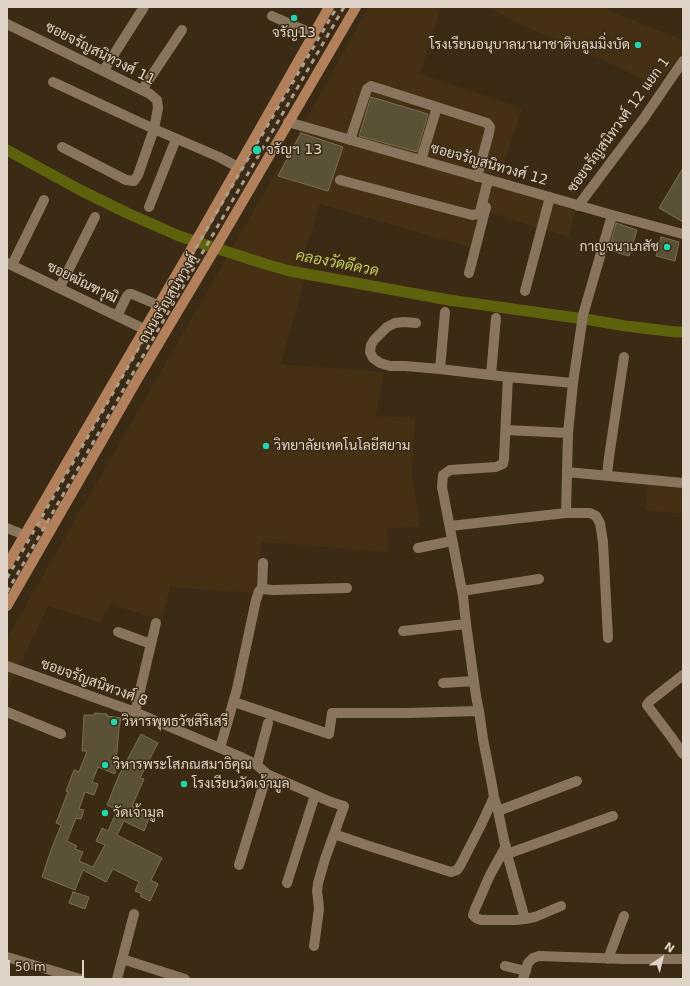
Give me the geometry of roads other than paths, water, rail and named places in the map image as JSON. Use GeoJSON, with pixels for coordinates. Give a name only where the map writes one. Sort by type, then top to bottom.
{"type":"FeatureCollection","features":[{"type":"Feature","properties":{"kind":"main road","name":"ถนนจรัญสนิทวงศ์"},"geometry":{"type":"LineString","coordinates":[[7,565],[196,240],[329,7]]}},
{"type":"Feature","properties":{"kind":"main road","name":"ถนนจรัญสนิทวงศ์"},"geometry":{"type":"LineString","coordinates":[[7,606],[137,380],[356,7]]}},
{"type":"Feature","properties":{"kind":"main road"},"geometry":{"type":"LineString","coordinates":[[34,519],[52,529]]}},
{"type":"Feature","properties":{"kind":"street"},"geometry":{"type":"LineString","coordinates":[[104,70],[144,7]]}},
{"type":"Feature","properties":{"kind":"street"},"geometry":{"type":"LineString","coordinates":[[272,16],[313,34]]}},
{"type":"Feature","properties":{"kind":"street","name":"ซอยจรัญสนิทวงศ์ 11"},"geometry":{"type":"LineString","coordinates":[[7,24],[104,70],[150,94],[157,100],[158,108],[154,129]]}},
{"type":"Feature","properties":{"kind":"street"},"geometry":{"type":"LineString","coordinates":[[142,90],[182,30]]}},
{"type":"Feature","properties":{"kind":"street","name":"ซอยจรัญสนิทวงศ์ 12 แยก 1"},"geometry":{"type":"LineString","coordinates":[[578,206],[644,118],[683,61]]}},
{"type":"Feature","properties":{"kind":"street"},"geometry":{"type":"LineString","coordinates":[[53,82],[238,167]]}},
{"type":"Feature","properties":{"kind":"street"},"geometry":{"type":"LineString","coordinates":[[350,140],[367,89],[371,86],[487,123],[490,127],[489,133],[477,176]]}},
{"type":"Feature","properties":{"kind":"street"},"geometry":{"type":"LineString","coordinates":[[421,160],[437,107]]}},
{"type":"Feature","properties":{"kind":"street","name":"ซอยจรัญสนิทวงศ์ 12"},"geometry":{"type":"LineString","coordinates":[[288,122],[578,206],[683,234]]}},
{"type":"Feature","properties":{"kind":"street"},"geometry":{"type":"LineString","coordinates":[[62,147],[126,180],[134,181],[138,175],[154,129]]}},
{"type":"Feature","properties":{"kind":"street"},"geometry":{"type":"LineString","coordinates":[[149,207],[176,139]]}},
{"type":"Feature","properties":{"kind":"street"},"geometry":{"type":"LineString","coordinates":[[340,180],[472,215],[480,212],[491,180]]}},
{"type":"Feature","properties":{"kind":"street"},"geometry":{"type":"LineString","coordinates":[[469,273],[491,180]]}},
{"type":"Feature","properties":{"kind":"street"},"geometry":{"type":"LineString","coordinates":[[525,291],[550,197]]}},
{"type":"Feature","properties":{"kind":"street"},"geometry":{"type":"LineString","coordinates":[[10,264],[44,200]]}},
{"type":"Feature","properties":{"kind":"street"},"geometry":{"type":"LineString","coordinates":[[566,512],[568,433],[583,318],[612,215]]}},
{"type":"Feature","properties":{"kind":"street"},"geometry":{"type":"LineString","coordinates":[[60,287],[95,217]]}},
{"type":"Feature","properties":{"kind":"street","name":"ซอยฒัณฑวุฒิ"},"geometry":{"type":"LineString","coordinates":[[10,264],[144,329]]}},
{"type":"Feature","properties":{"kind":"street"},"geometry":{"type":"LineString","coordinates":[[117,316],[129,294],[158,305]]}},
{"type":"Feature","properties":{"kind":"street"},"geometry":{"type":"LineString","coordinates":[[440,368],[445,312]]}},
{"type":"Feature","properties":{"kind":"street"},"geometry":{"type":"LineString","coordinates":[[491,374],[496,318]]}},
{"type":"Feature","properties":{"kind":"street"},"geometry":{"type":"LineString","coordinates":[[416,323],[395,323],[387,327],[371,345],[370,352],[373,358],[380,363],[390,366],[440,368],[508,377],[574,383]]}},
{"type":"Feature","properties":{"kind":"street"},"geometry":{"type":"LineString","coordinates":[[607,475],[624,357]]}},
{"type":"Feature","properties":{"kind":"street"},"geometry":{"type":"LineString","coordinates":[[508,377],[503,464],[496,467],[450,470],[443,475],[442,487],[462,591],[474,682],[494,797],[525,919]]}},
{"type":"Feature","properties":{"kind":"street"},"geometry":{"type":"LineString","coordinates":[[506,430],[568,433]]}},
{"type":"Feature","properties":{"kind":"street"},"geometry":{"type":"LineString","coordinates":[[567,472],[683,483]]}},
{"type":"Feature","properties":{"kind":"street"},"geometry":{"type":"LineString","coordinates":[[450,526],[566,512],[590,513],[596,516],[600,523],[602,542],[608,638]]}},
{"type":"Feature","properties":{"kind":"street"},"geometry":{"type":"LineString","coordinates":[[7,528],[24,535]]}},
{"type":"Feature","properties":{"kind":"street"},"geometry":{"type":"LineString","coordinates":[[418,548],[452,541]]}},
{"type":"Feature","properties":{"kind":"street"},"geometry":{"type":"LineString","coordinates":[[220,748],[234,702],[256,600],[259,591],[262,589],[262,563]]}},
{"type":"Feature","properties":{"kind":"street"},"geometry":{"type":"LineString","coordinates":[[462,591],[539,579]]}},
{"type":"Feature","properties":{"kind":"street"},"geometry":{"type":"LineString","coordinates":[[262,589],[347,588]]}},
{"type":"Feature","properties":{"kind":"street"},"geometry":{"type":"LineString","coordinates":[[135,712],[156,623]]}},
{"type":"Feature","properties":{"kind":"street"},"geometry":{"type":"LineString","coordinates":[[403,631],[466,624]]}},
{"type":"Feature","properties":{"kind":"street"},"geometry":{"type":"LineString","coordinates":[[118,632],[151,644]]}},
{"type":"Feature","properties":{"kind":"street","name":"ซอยจรัญสนิทวงศ์ 8"},"geometry":{"type":"LineString","coordinates":[[7,666],[135,712],[257,764],[267,774],[331,802],[344,806],[325,859],[316,892],[319,909],[314,946]]}},
{"type":"Feature","properties":{"kind":"street"},"geometry":{"type":"LineString","coordinates":[[683,675],[647,705],[683,754]]}},
{"type":"Feature","properties":{"kind":"street"},"geometry":{"type":"LineString","coordinates":[[443,682],[474,682]]}},
{"type":"Feature","properties":{"kind":"street"},"geometry":{"type":"LineString","coordinates":[[234,702],[329,734],[332,713],[479,711]]}},
{"type":"Feature","properties":{"kind":"street"},"geometry":{"type":"LineString","coordinates":[[7,712],[61,734]]}},
{"type":"Feature","properties":{"kind":"street"},"geometry":{"type":"LineString","coordinates":[[257,764],[268,722]]}},
{"type":"Feature","properties":{"kind":"street"},"geometry":{"type":"LineString","coordinates":[[238,865],[267,774]]}},
{"type":"Feature","properties":{"kind":"street"},"geometry":{"type":"LineString","coordinates":[[498,811],[576,781]]}},
{"type":"Feature","properties":{"kind":"street"},"geometry":{"type":"LineString","coordinates":[[287,883],[315,795]]}},
{"type":"Feature","properties":{"kind":"street"},"geometry":{"type":"LineString","coordinates":[[334,834],[452,872],[457,870],[460,866],[494,797]]}},
{"type":"Feature","properties":{"kind":"street"},"geometry":{"type":"LineString","coordinates":[[561,906],[534,917],[516,920],[480,920],[474,915],[475,909],[490,875],[507,850],[613,816]]}},
{"type":"Feature","properties":{"kind":"street"},"geometry":{"type":"LineString","coordinates":[[117,979],[134,914]]}},
{"type":"Feature","properties":{"kind":"street"},"geometry":{"type":"LineString","coordinates":[[608,959],[624,916]]}},
{"type":"Feature","properties":{"kind":"street"},"geometry":{"type":"LineString","coordinates":[[505,966],[524,975],[528,963],[533,958],[539,956],[608,959],[683,959]]}},
{"type":"Feature","properties":{"kind":"street"},"geometry":{"type":"LineString","coordinates":[[7,957],[80,979]]}},
{"type":"Feature","properties":{"kind":"street"},"geometry":{"type":"LineString","coordinates":[[122,958],[185,979]]}},
{"type":"Feature","properties":{"kind":"waterway","name":"คลองวัดดีดวด"},"geometry":{"type":"LineString","coordinates":[[7,150],[80,190],[179,236],[290,271],[449,300],[626,326],[683,332]]}},
{"type":"Feature","properties":{"kind":"railway"},"geometry":{"type":"LineString","coordinates":[[7,578],[208,227],[337,7]]}},
{"type":"Feature","properties":{"kind":"railway"},"geometry":{"type":"LineString","coordinates":[[7,592],[344,7]]}},
{"type":"Feature","properties":{"kind":"place","name":"จรัญ13"},"geometry":{"type":"Point","coordinates":[294,18]}},
{"type":"Feature","properties":{"kind":"place","name":"โรงเรียนอนุบาลนานาชาติบลูมมิ่งบัด"},"geometry":{"type":"Point","coordinates":[638,45]}},
{"type":"Feature","properties":{"kind":"place","name":"จรัญฯ 13"},"geometry":{"type":"Point","coordinates":[257,150]}},
{"type":"Feature","properties":{"kind":"place","name":"กาญจนาเภสัช"},"geometry":{"type":"Point","coordinates":[667,247]}},
{"type":"Feature","properties":{"kind":"place","name":"วิทยาลัยเทคโนโลยีสยาม"},"geometry":{"type":"Point","coordinates":[266,446]}},
{"type":"Feature","properties":{"kind":"place","name":"วิหารพุทธวัชสิริเสรี"},"geometry":{"type":"Point","coordinates":[114,722]}},
{"type":"Feature","properties":{"kind":"place","name":"วิหารพระโสภณสมาธิคุณ"},"geometry":{"type":"Point","coordinates":[105,765]}},
{"type":"Feature","properties":{"kind":"place","name":"โรงเรียนวัดเจ้ามูล"},"geometry":{"type":"Point","coordinates":[184,784]}},
{"type":"Feature","properties":{"kind":"place","name":"วัดเจ้ามูล"},"geometry":{"type":"Point","coordinates":[105,813]}}]}
